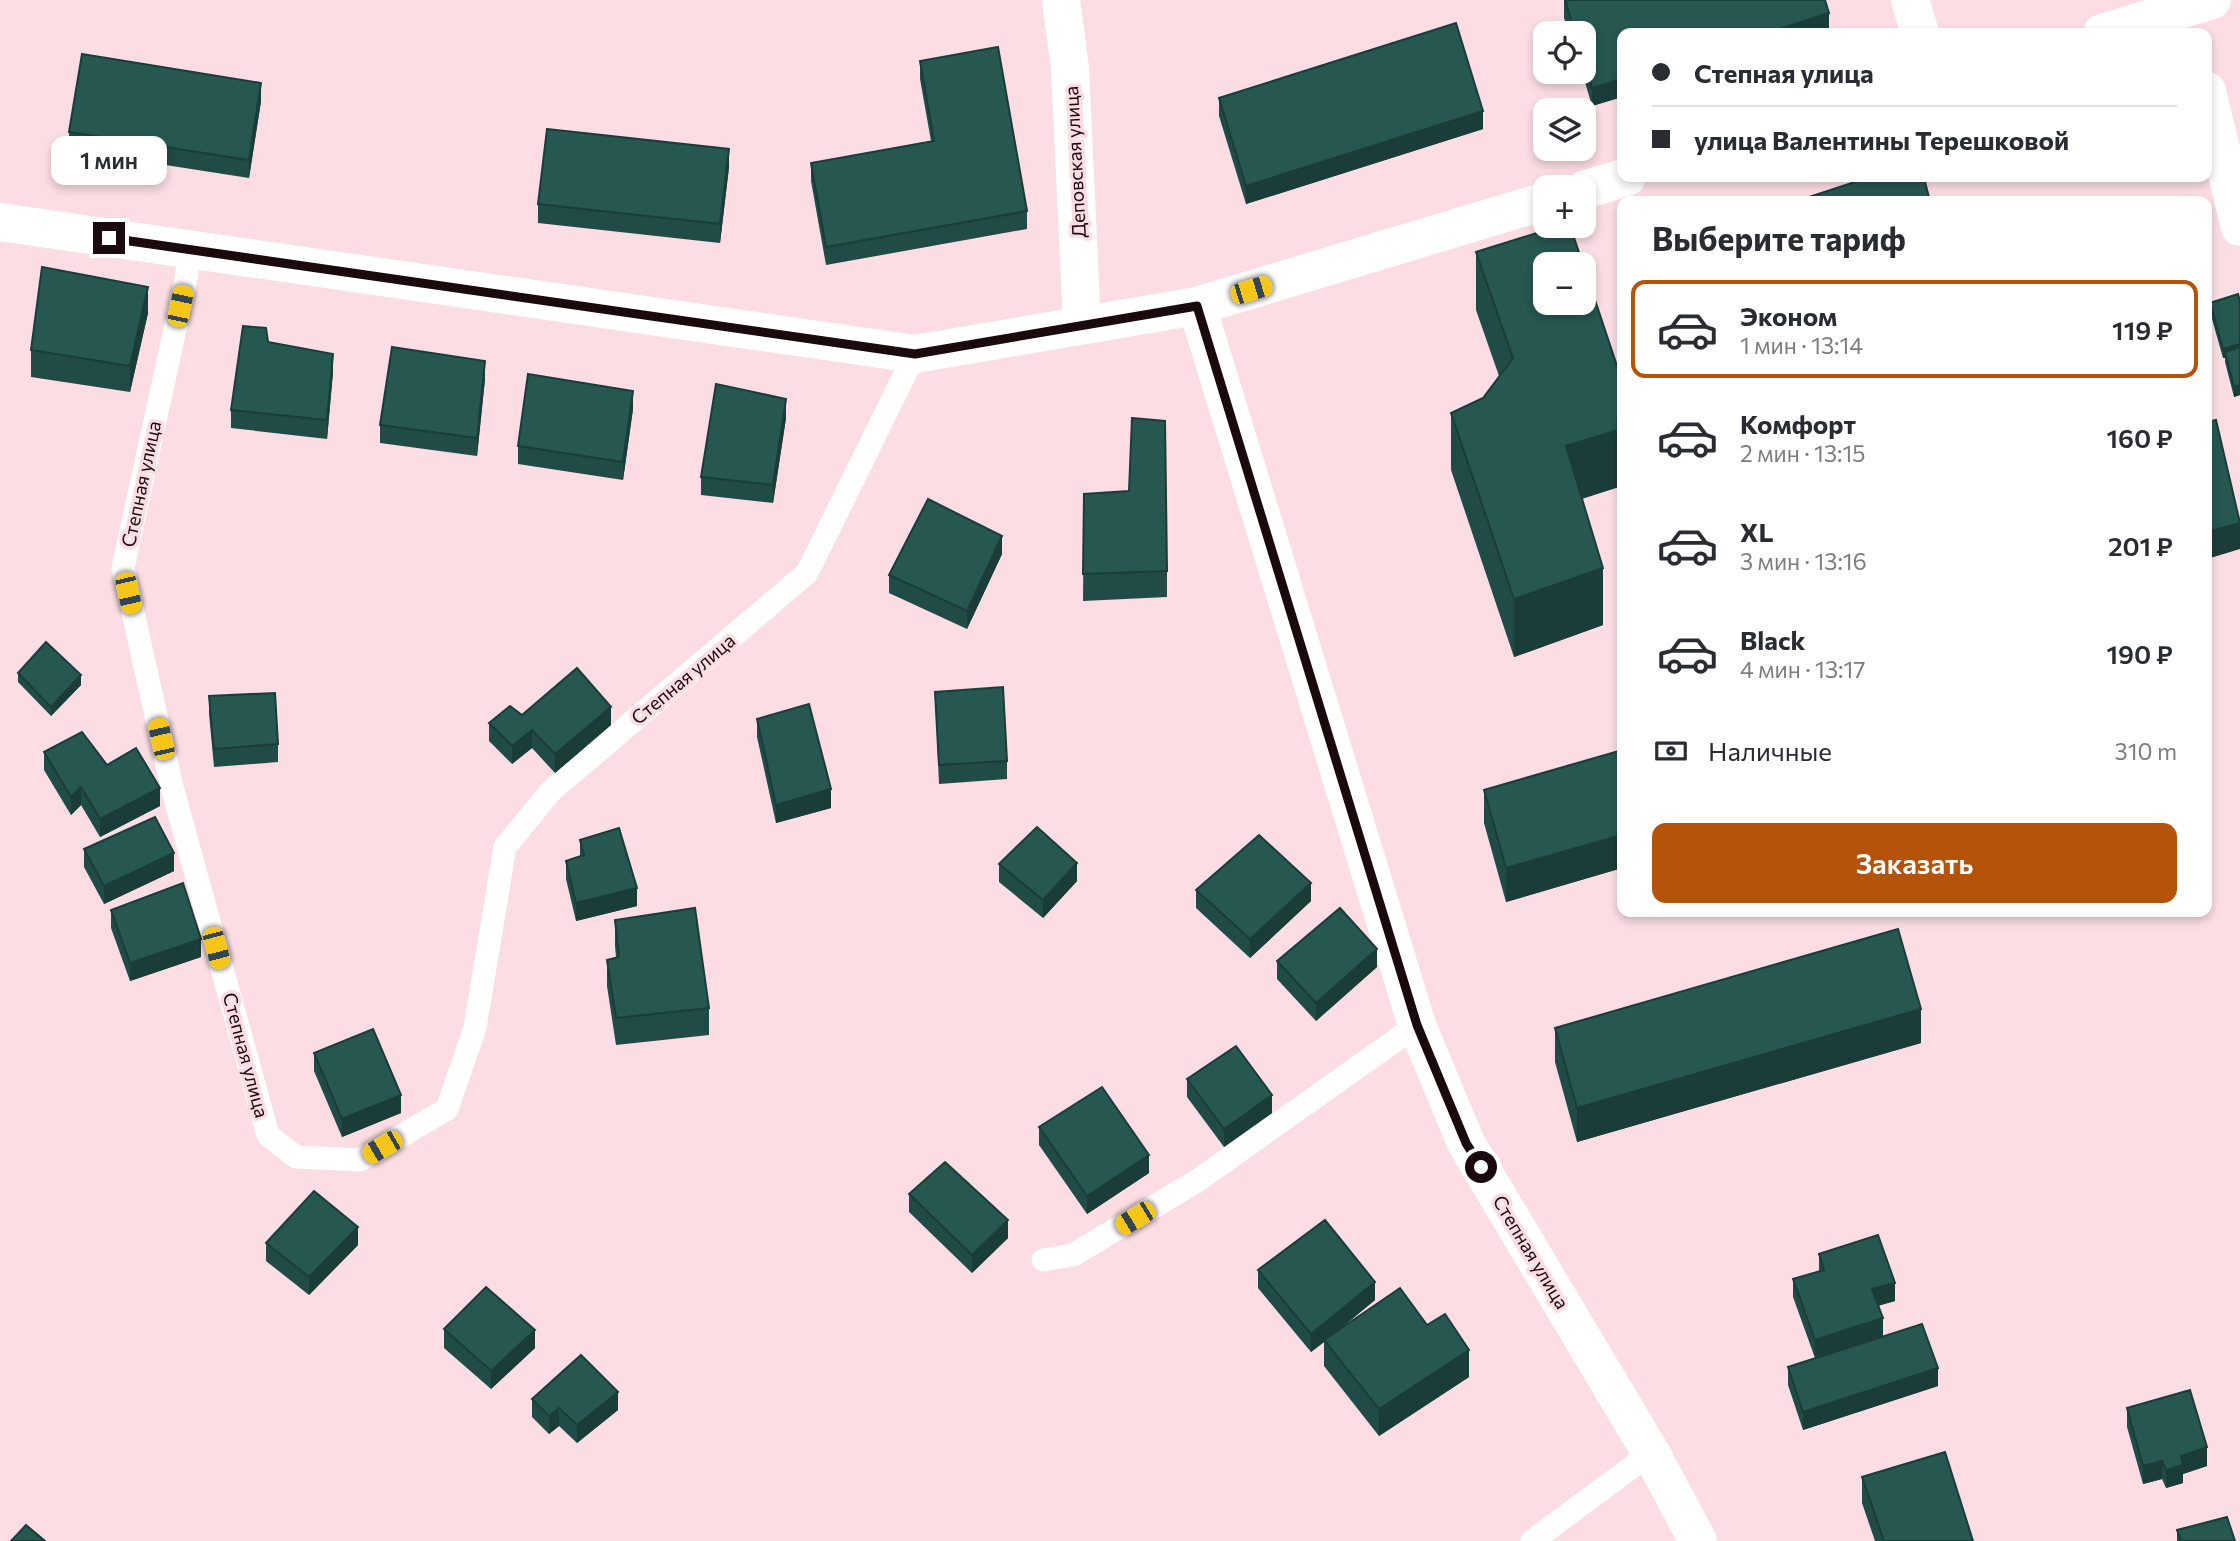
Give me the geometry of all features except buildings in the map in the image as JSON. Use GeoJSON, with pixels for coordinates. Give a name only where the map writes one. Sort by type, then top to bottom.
{"type":"FeatureCollection","features":[{"type":"Feature","properties":{"kind":"street","name":"Деповская улица"},"geometry":{"type":"LineString","coordinates":[[1060,0],[1070,68],[1082,325]]}},
{"type":"Feature","properties":{"kind":"street"},"geometry":{"type":"LineString","coordinates":[[1910,0],[1918,28]]}},
{"type":"Feature","properties":{"kind":"street"},"geometry":{"type":"LineString","coordinates":[[2126,28],[2197,13]]}},
{"type":"Feature","properties":{"kind":"street"},"geometry":{"type":"LineString","coordinates":[[2212,112],[2240,227]]}},
{"type":"Feature","properties":{"kind":"street"},"geometry":{"type":"LineString","coordinates":[[1596,186],[1617,180]]}},
{"type":"Feature","properties":{"kind":"street"},"geometry":{"type":"LineString","coordinates":[[0,222],[915,354],[1197,306],[1533,205]]}},
{"type":"Feature","properties":{"kind":"street","name":"Степная улица"},"geometry":{"type":"LineString","coordinates":[[1197,306],[1417,1025],[1466,1143],[1651,1453],[1698,1541]]}},
{"type":"Feature","properties":{"kind":"lane","name":"Степная улица"},"geometry":{"type":"LineString","coordinates":[[190,250],[123,568],[172,787],[268,1135],[296,1157],[360,1160],[447,1109],[475,1028],[505,847],[551,791],[807,573],[915,354]]}},
{"type":"Feature","properties":{"kind":"lane"},"geometry":{"type":"LineString","coordinates":[[1043,1260],[1073,1255],[1196,1181],[1417,1025]]}},
{"type":"Feature","properties":{"kind":"lane"},"geometry":{"type":"LineString","coordinates":[[1532,1541],[1651,1453]]}},
{"type":"Feature","properties":{"kind":"route"},"geometry":{"type":"LineString","coordinates":[[109,238],[915,354],[1197,306],[1417,1025],[1466,1143],[1481,1167]]}}]}
